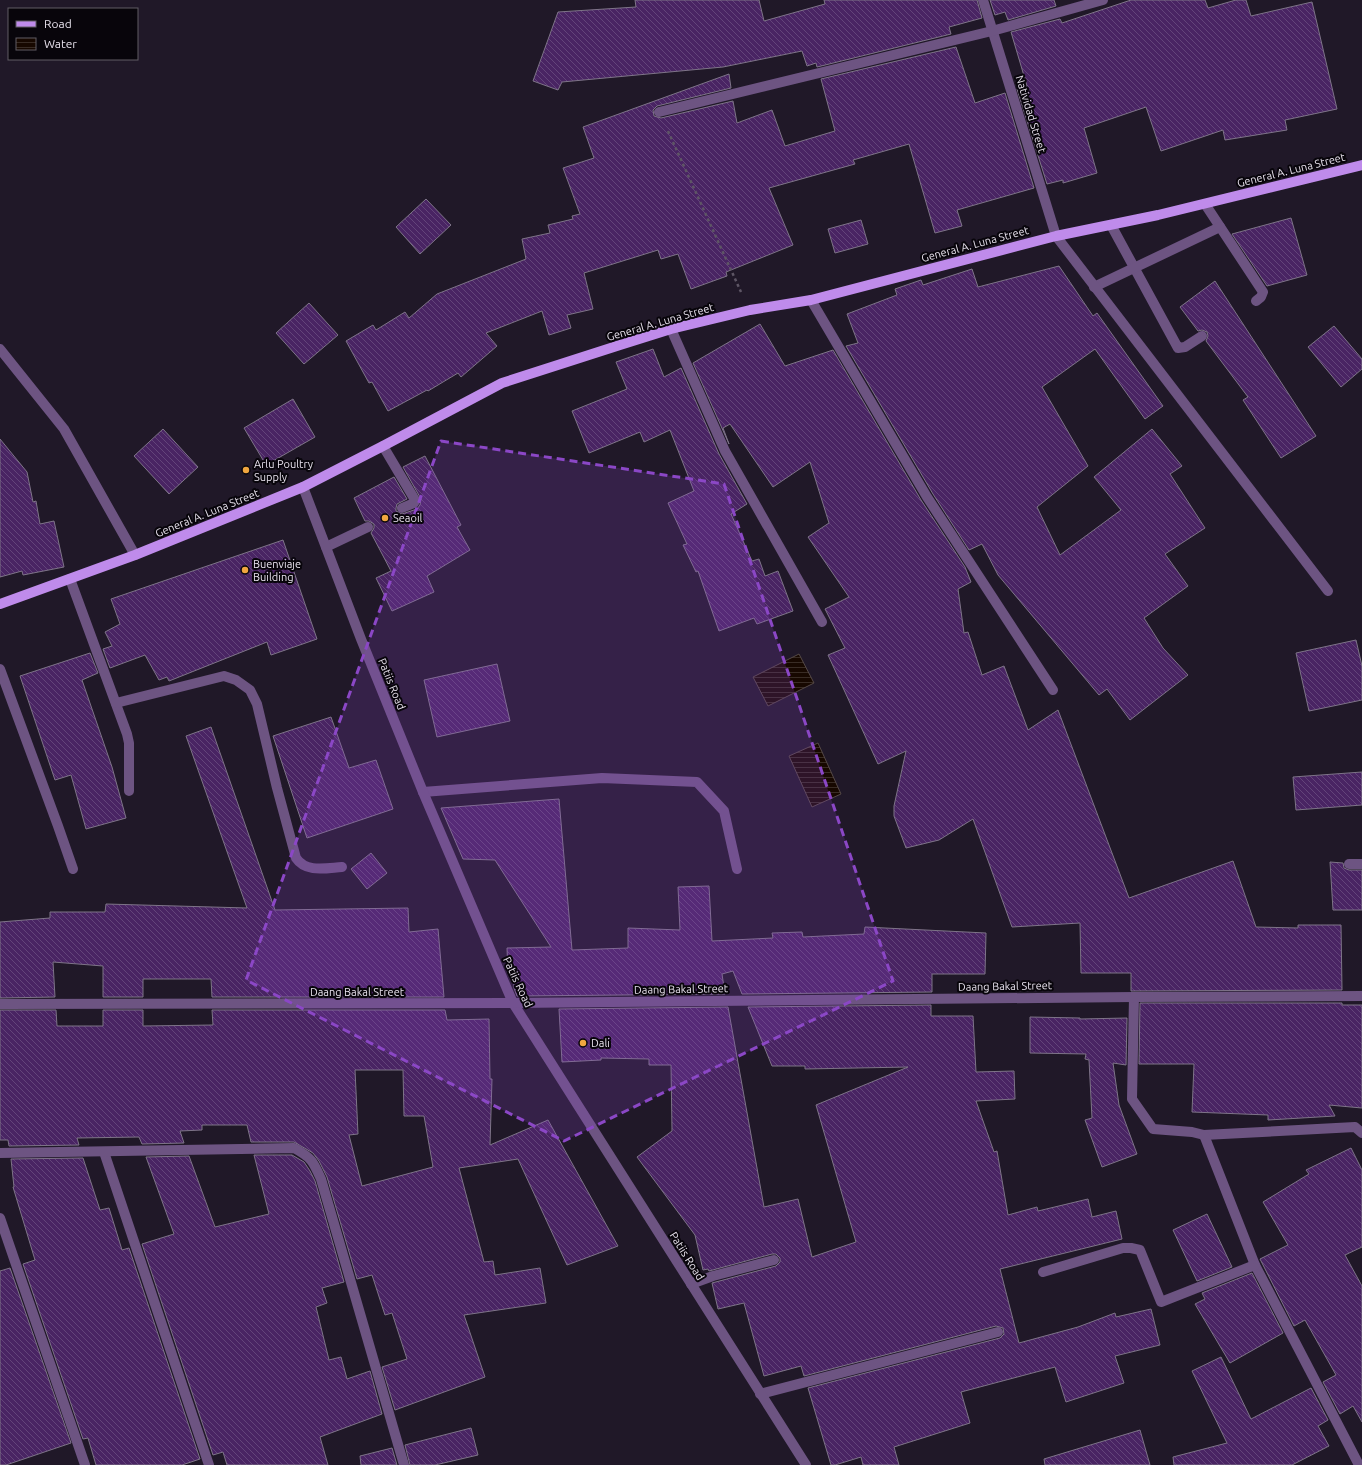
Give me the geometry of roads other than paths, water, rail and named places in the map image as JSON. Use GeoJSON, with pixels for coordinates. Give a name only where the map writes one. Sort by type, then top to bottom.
{"type":"FeatureCollection","features":[{"type":"Feature","properties":{"kind":"main road","name":"General A. Luna Street"},"geometry":{"type":"LineString","coordinates":[[0,604],[135,555],[303,486],[383,446],[502,383],[671,329],[750,310],[811,300],[1056,236],[1158,216],[1362,165]]}},
{"type":"Feature","properties":{"kind":"street","name":"Natividad Street"},"geometry":{"type":"LineString","coordinates":[[983,0],[1056,236],[1328,591]]}},
{"type":"Feature","properties":{"kind":"street"},"geometry":{"type":"LineString","coordinates":[[659,112],[992,31],[1103,0]]}},
{"type":"Feature","properties":{"kind":"street"},"geometry":{"type":"LineString","coordinates":[[1205,204],[1263,292],[1261,297],[1256,301]]}},
{"type":"Feature","properties":{"kind":"street"},"geometry":{"type":"LineString","coordinates":[[1111,225],[1178,348],[1185,347],[1202,336]]}},
{"type":"Feature","properties":{"kind":"street"},"geometry":{"type":"LineString","coordinates":[[1094,287],[1220,227]]}},
{"type":"Feature","properties":{"kind":"street"},"geometry":{"type":"LineString","coordinates":[[811,300],[927,497],[1053,690]]}},
{"type":"Feature","properties":{"kind":"street"},"geometry":{"type":"LineString","coordinates":[[671,329],[725,451],[822,622]]}},
{"type":"Feature","properties":{"kind":"street"},"geometry":{"type":"LineString","coordinates":[[0,349],[64,429],[135,555]]}},
{"type":"Feature","properties":{"kind":"street"},"geometry":{"type":"LineString","coordinates":[[383,446],[415,500],[414,503],[402,508]]}},
{"type":"Feature","properties":{"kind":"street","name":"Patiis Road"},"geometry":{"type":"LineString","coordinates":[[303,486],[360,639],[423,792],[513,1003],[806,1465]]}},
{"type":"Feature","properties":{"kind":"street"},"geometry":{"type":"LineString","coordinates":[[326,547],[368,527]]}},
{"type":"Feature","properties":{"kind":"street"},"geometry":{"type":"LineString","coordinates":[[70,579],[128,739],[129,791]]}},
{"type":"Feature","properties":{"kind":"street"},"geometry":{"type":"LineString","coordinates":[[0,669],[73,869]]}},
{"type":"Feature","properties":{"kind":"street"},"geometry":{"type":"LineString","coordinates":[[116,703],[224,676],[236,680],[250,690],[257,704],[277,788],[296,858],[300,864],[309,868],[342,867]]}},
{"type":"Feature","properties":{"kind":"street"},"geometry":{"type":"LineString","coordinates":[[423,792],[602,778],[697,782],[724,812],[737,869]]}},
{"type":"Feature","properties":{"kind":"street"},"geometry":{"type":"LineString","coordinates":[[1349,864],[1362,864]]}},
{"type":"Feature","properties":{"kind":"street"},"geometry":{"type":"LineString","coordinates":[[1134,996],[1132,1099],[1153,1128],[1192,1132],[1204,1135],[1355,1127],[1362,1133]]}},
{"type":"Feature","properties":{"kind":"street","name":"Daang Bakal Street"},"geometry":{"type":"LineString","coordinates":[[0,1004],[513,1003],[1134,996],[1362,996]]}},
{"type":"Feature","properties":{"kind":"street"},"geometry":{"type":"LineString","coordinates":[[1204,1135],[1255,1265],[1359,1465]]}},
{"type":"Feature","properties":{"kind":"street"},"geometry":{"type":"LineString","coordinates":[[0,1153],[294,1148],[313,1161],[321,1179],[404,1465]]}},
{"type":"Feature","properties":{"kind":"street"},"geometry":{"type":"LineString","coordinates":[[104,1152],[209,1465]]}},
{"type":"Feature","properties":{"kind":"street"},"geometry":{"type":"LineString","coordinates":[[0,1218],[85,1465]]}},
{"type":"Feature","properties":{"kind":"street"},"geometry":{"type":"LineString","coordinates":[[1043,1272],[1123,1248],[1140,1250],[1161,1302],[1255,1265]]}},
{"type":"Feature","properties":{"kind":"street"},"geometry":{"type":"LineString","coordinates":[[691,1284],[713,1276],[774,1260]]}},
{"type":"Feature","properties":{"kind":"street"},"geometry":{"type":"LineString","coordinates":[[760,1394],[998,1332]]}},
{"type":"Feature","properties":{"kind":"water"},"geometry":{"type":"Polygon","coordinates":[[[799,654],[814,683],[768,706],[753,677],[799,654]]]}},
{"type":"Feature","properties":{"kind":"water"},"geometry":{"type":"Polygon","coordinates":[[[818,743],[841,794],[812,807],[789,756],[818,743]]]}},
{"type":"Feature","properties":{"kind":"place","name":"Arlu Poultry Supply"},"geometry":{"type":"Point","coordinates":[246,470]}},
{"type":"Feature","properties":{"kind":"place","name":"Seaoil"},"geometry":{"type":"Point","coordinates":[385,518]}},
{"type":"Feature","properties":{"kind":"place","name":"Buenviaje Building"},"geometry":{"type":"Point","coordinates":[245,570]}},
{"type":"Feature","properties":{"kind":"place","name":"Dali"},"geometry":{"type":"Point","coordinates":[583,1043]}}]}
